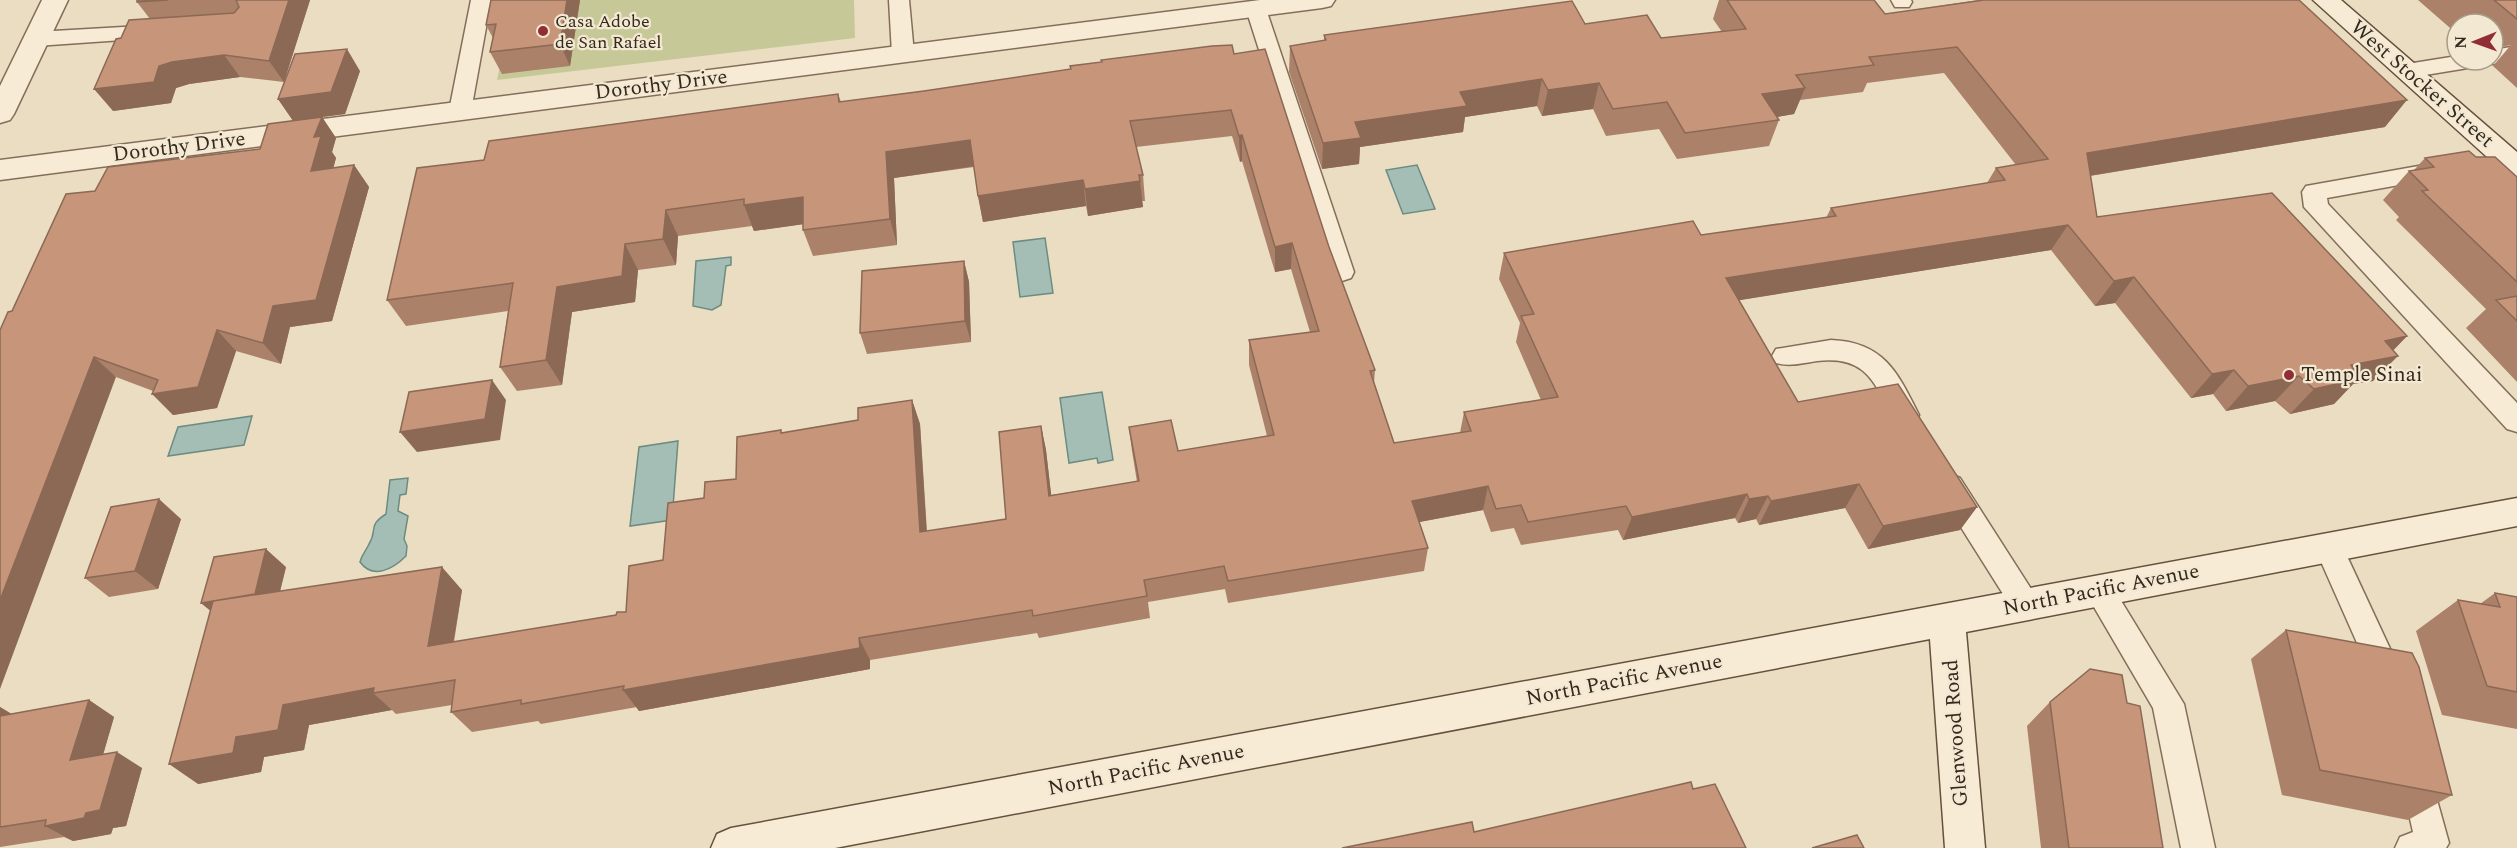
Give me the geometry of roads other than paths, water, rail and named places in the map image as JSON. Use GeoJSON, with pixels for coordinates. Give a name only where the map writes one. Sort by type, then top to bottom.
{"type":"FeatureCollection","features":[{"type":"Feature","properties":{"kind":"street"},"geometry":{"type":"LineString","coordinates":[[0,114],[55,0]]}},
{"type":"Feature","properties":{"kind":"street","name":"Dorothy Drive"},"geometry":{"type":"LineString","coordinates":[[0,170],[903,54],[1241,6],[1322,0]]}},
{"type":"Feature","properties":{"kind":"street","name":"West Stocker Street"},"geometry":{"type":"LineString","coordinates":[[2326,0],[2512,164]]}},
{"type":"Feature","properties":{"kind":"street","name":"North Pacific Avenue"},"geometry":{"type":"LineString","coordinates":[[731,848],[2517,512]]}},
{"type":"Feature","properties":{"kind":"street","name":"Glenwood Road"},"geometry":{"type":"LineString","coordinates":[[1947,619],[1965,848]]}},
{"type":"Feature","properties":{"kind":"lane"},"geometry":{"type":"LineString","coordinates":[[460,111],[481,0]]}},
{"type":"Feature","properties":{"kind":"lane"},"geometry":{"type":"LineString","coordinates":[[899,0],[903,54]]}},
{"type":"Feature","properties":{"kind":"lane"},"geometry":{"type":"LineString","coordinates":[[1241,6],[1342,272]]}},
{"type":"Feature","properties":{"kind":"lane"},"geometry":{"type":"LineString","coordinates":[[36,39],[183,31]]}},
{"type":"Feature","properties":{"kind":"lane"},"geometry":{"type":"LineString","coordinates":[[2407,71],[2445,65]]}},
{"type":"Feature","properties":{"kind":"lane"},"geometry":{"type":"LineString","coordinates":[[2512,164],[2468,166],[2314,192],[2316,207],[2517,421]]}},
{"type":"Feature","properties":{"kind":"lane"},"geometry":{"type":"LineString","coordinates":[[1785,356],[1838,349],[1873,363],[1917,432]]}},
{"type":"Feature","properties":{"kind":"lane"},"geometry":{"type":"LineString","coordinates":[[1935,462],[2025,604]]}},
{"type":"Feature","properties":{"kind":"lane"},"geometry":{"type":"LineString","coordinates":[[2329,548],[2399,706]]}},
{"type":"Feature","properties":{"kind":"lane"},"geometry":{"type":"LineString","coordinates":[[2099,590],[2168,704],[2198,848]]}},
{"type":"Feature","properties":{"kind":"lane"},"geometry":{"type":"LineString","coordinates":[[2410,752],[2432,843],[2412,848]]}},
{"type":"Feature","properties":{"kind":"water"},"geometry":{"type":"Polygon","coordinates":[[[1417,165],[1435,209],[1403,214],[1386,170],[1417,165]]]}},
{"type":"Feature","properties":{"kind":"water"},"geometry":{"type":"Polygon","coordinates":[[[1045,238],[1053,293],[1020,297],[1013,242],[1045,238]]]}},
{"type":"Feature","properties":{"kind":"water"},"geometry":{"type":"Polygon","coordinates":[[[731,257],[731,265],[726,266],[721,305],[712,310],[693,306],[696,261],[731,257]]]}},
{"type":"Feature","properties":{"kind":"water"},"geometry":{"type":"Polygon","coordinates":[[[1102,392],[1113,460],[1098,463],[1097,458],[1069,463],[1060,398],[1102,392]]]}},
{"type":"Feature","properties":{"kind":"water"},"geometry":{"type":"Polygon","coordinates":[[[252,416],[244,445],[168,456],[178,427],[252,416]]]}},
{"type":"Feature","properties":{"kind":"water"},"geometry":{"type":"Polygon","coordinates":[[[678,441],[672,520],[630,526],[639,447],[678,441]]]}},
{"type":"Feature","properties":{"kind":"water"},"geometry":{"type":"Polygon","coordinates":[[[408,478],[406,494],[400,495],[398,511],[408,516],[404,539],[407,546],[406,556],[383,571],[371,570],[360,562],[372,539],[375,525],[386,514],[390,480],[408,478]]]}},
{"type":"Feature","properties":{"kind":"place","name":"Casa Adobe de San Rafael"},"geometry":{"type":"Point","coordinates":[543,31]}},
{"type":"Feature","properties":{"kind":"place","name":"Temple Sinai"},"geometry":{"type":"Point","coordinates":[2289,375]}}]}
